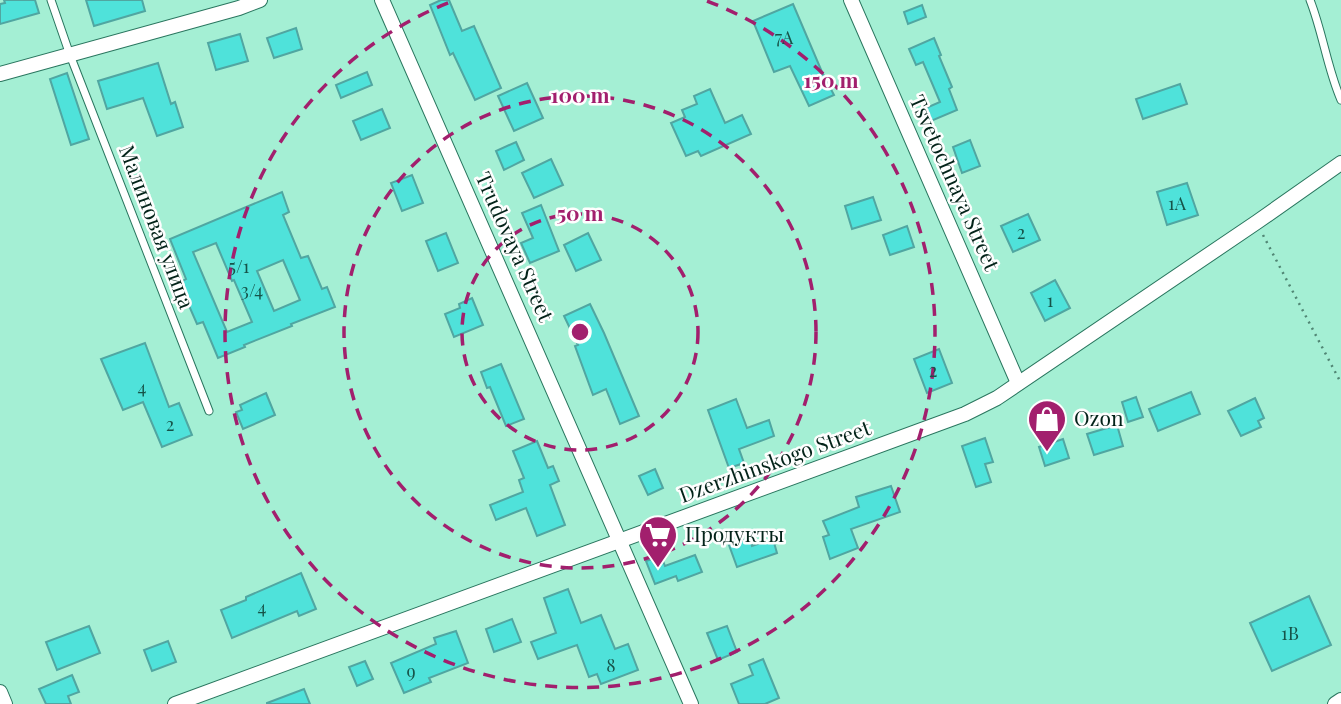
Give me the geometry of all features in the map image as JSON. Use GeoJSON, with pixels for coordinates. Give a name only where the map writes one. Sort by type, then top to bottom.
{"type":"FeatureCollection","features":[{"type":"Feature","properties":{"kind":"street"},"geometry":{"type":"LineString","coordinates":[[0,74],[260,0]]}},
{"type":"Feature","properties":{"kind":"street","name":"Trudovaya Street"},"geometry":{"type":"LineString","coordinates":[[382,0],[691,704]]}},
{"type":"Feature","properties":{"kind":"street","name":"Tsvetochnaya Street"},"geometry":{"type":"LineString","coordinates":[[851,0],[1018,383]]}},
{"type":"Feature","properties":{"kind":"street","name":"Dzerzhinskogo Street"},"geometry":{"type":"LineString","coordinates":[[175,704],[965,414],[997,398],[1341,163]]}},
{"type":"Feature","properties":{"kind":"street"},"geometry":{"type":"LineString","coordinates":[[0,692],[5,704]]}},
{"type":"Feature","properties":{"kind":"street"},"geometry":{"type":"LineString","coordinates":[[1335,704],[1341,700]]}},
{"type":"Feature","properties":{"kind":"lane","name":"Малиновая улица"},"geometry":{"type":"LineString","coordinates":[[51,0],[209,411]]}},
{"type":"Feature","properties":{"kind":"lane"},"geometry":{"type":"LineString","coordinates":[[1310,0],[1321,30],[1333,82],[1341,100]]}},
{"type":"Feature","properties":{"kind":"path"},"geometry":{"type":"LineString","coordinates":[[1256,222],[1341,383]]}},
{"type":"Feature","properties":{"kind":"building"},"geometry":{"type":"Polygon","coordinates":[[[4,0],[35,0],[39,13],[0,24],[0,4],[5,3],[4,0]]]}},
{"type":"Feature","properties":{"kind":"building"},"geometry":{"type":"Polygon","coordinates":[[[86,0],[142,0],[145,11],[94,26],[86,0]]]}},
{"type":"Feature","properties":{"kind":"building"},"geometry":{"type":"Polygon","coordinates":[[[449,0],[462,31],[474,26],[501,88],[475,100],[453,53],[450,55],[430,5],[449,0]]]}},
{"type":"Feature","properties":{"kind":"building"},"geometry":{"type":"Polygon","coordinates":[[[793,4],[834,95],[809,106],[790,66],[774,72],[753,21],[793,4]]]}},
{"type":"Feature","properties":{"kind":"building"},"geometry":{"type":"Polygon","coordinates":[[[922,5],[926,17],[908,24],[904,12],[922,5]]]}},
{"type":"Feature","properties":{"kind":"building"},"geometry":{"type":"Polygon","coordinates":[[[296,28],[302,49],[274,58],[267,38],[296,28]]]}},
{"type":"Feature","properties":{"kind":"building"},"geometry":{"type":"Polygon","coordinates":[[[240,34],[248,61],[216,70],[208,43],[240,34]]]}},
{"type":"Feature","properties":{"kind":"building"},"geometry":{"type":"Polygon","coordinates":[[[934,38],[952,87],[949,89],[957,110],[931,121],[926,108],[940,102],[923,62],[916,65],[909,49],[934,38]]]}},
{"type":"Feature","properties":{"kind":"building"},"geometry":{"type":"Polygon","coordinates":[[[158,63],[171,104],[175,102],[183,127],[157,136],[143,98],[107,109],[98,81],[158,63]]]}},
{"type":"Feature","properties":{"kind":"building"},"geometry":{"type":"Polygon","coordinates":[[[367,72],[372,85],[341,98],[336,85],[367,72]]]}},
{"type":"Feature","properties":{"kind":"building"},"geometry":{"type":"Polygon","coordinates":[[[67,73],[89,139],[71,145],[50,79],[67,73]]]}},
{"type":"Feature","properties":{"kind":"building"},"geometry":{"type":"Polygon","coordinates":[[[527,83],[543,118],[514,131],[498,96],[527,83]]]}},
{"type":"Feature","properties":{"kind":"building"},"geometry":{"type":"Polygon","coordinates":[[[1180,84],[1187,104],[1143,119],[1136,99],[1180,84]]]}},
{"type":"Feature","properties":{"kind":"building"},"geometry":{"type":"Polygon","coordinates":[[[710,89],[725,123],[742,115],[751,134],[701,156],[698,151],[686,156],[671,123],[685,117],[682,110],[697,104],[694,96],[710,89]]]}},
{"type":"Feature","properties":{"kind":"building"},"geometry":{"type":"Polygon","coordinates":[[[382,109],[390,128],[361,140],[353,121],[382,109]]]}},
{"type":"Feature","properties":{"kind":"building"},"geometry":{"type":"Polygon","coordinates":[[[970,140],[980,166],[962,173],[953,147],[970,140]]]}},
{"type":"Feature","properties":{"kind":"building"},"geometry":{"type":"Polygon","coordinates":[[[516,142],[524,160],[504,170],[496,151],[516,142]]]}},
{"type":"Feature","properties":{"kind":"building"},"geometry":{"type":"Polygon","coordinates":[[[551,159],[563,185],[534,198],[522,173],[551,159]]]}},
{"type":"Feature","properties":{"kind":"building"},"geometry":{"type":"Polygon","coordinates":[[[412,175],[423,203],[402,211],[391,183],[412,175]]]}},
{"type":"Feature","properties":{"kind":"building"},"geometry":{"type":"Polygon","coordinates":[[[1187,183],[1198,215],[1167,225],[1157,192],[1187,183]]]}},
{"type":"Feature","properties":{"kind":"building"},"geometry":{"type":"Polygon","coordinates":[[[282,192],[289,212],[283,215],[301,258],[308,256],[322,289],[327,287],[335,307],[218,358],[203,322],[197,324],[179,283],[186,279],[170,239],[282,192]],[[216,243],[193,252],[227,332],[252,322],[216,243]],[[283,260],[257,271],[274,311],[300,300],[283,260]]]}},
{"type":"Feature","properties":{"kind":"building"},"geometry":{"type":"Polygon","coordinates":[[[873,197],[881,220],[852,229],[845,206],[873,197]]]}},
{"type":"Feature","properties":{"kind":"building"},"geometry":{"type":"Polygon","coordinates":[[[541,205],[559,251],[530,263],[521,243],[533,238],[522,213],[541,205]]]}},
{"type":"Feature","properties":{"kind":"building"},"geometry":{"type":"Polygon","coordinates":[[[1028,214],[1040,240],[1013,252],[1001,226],[1028,214]]]}},
{"type":"Feature","properties":{"kind":"building"},"geometry":{"type":"Polygon","coordinates":[[[907,226],[914,247],[890,255],[883,235],[907,226]]]}},
{"type":"Feature","properties":{"kind":"building"},"geometry":{"type":"Polygon","coordinates":[[[446,233],[458,263],[438,271],[426,241],[446,233]]]}},
{"type":"Feature","properties":{"kind":"building"},"geometry":{"type":"Polygon","coordinates":[[[588,233],[601,260],[576,271],[564,245],[588,233]]]}},
{"type":"Feature","properties":{"kind":"building"},"geometry":{"type":"Polygon","coordinates":[[[1055,280],[1070,308],[1045,321],[1031,293],[1055,280]]]}},
{"type":"Feature","properties":{"kind":"building"},"geometry":{"type":"Polygon","coordinates":[[[472,298],[483,325],[454,337],[445,314],[460,308],[459,304],[472,298]]]}},
{"type":"Feature","properties":{"kind":"building"},"geometry":{"type":"Polygon","coordinates":[[[590,304],[639,416],[620,424],[606,389],[593,395],[575,346],[578,345],[564,316],[590,304]]]}},
{"type":"Feature","properties":{"kind":"building"},"geometry":{"type":"Polygon","coordinates":[[[145,343],[169,407],[179,403],[192,435],[162,447],[143,402],[123,410],[101,359],[145,343]]]}},
{"type":"Feature","properties":{"kind":"building"},"geometry":{"type":"Polygon","coordinates":[[[939,349],[952,383],[927,393],[914,359],[939,349]]]}},
{"type":"Feature","properties":{"kind":"building"},"geometry":{"type":"Polygon","coordinates":[[[501,364],[524,419],[506,426],[481,372],[501,364]]]}},
{"type":"Feature","properties":{"kind":"building"},"geometry":{"type":"Polygon","coordinates":[[[1191,392],[1200,414],[1158,431],[1149,409],[1191,392]]]}},
{"type":"Feature","properties":{"kind":"building"},"geometry":{"type":"Polygon","coordinates":[[[266,393],[275,415],[243,429],[236,412],[242,410],[240,405],[266,393]]]}},
{"type":"Feature","properties":{"kind":"building"},"geometry":{"type":"Polygon","coordinates":[[[1136,397],[1143,417],[1128,422],[1122,402],[1136,397]]]}},
{"type":"Feature","properties":{"kind":"building"},"geometry":{"type":"Polygon","coordinates":[[[1255,398],[1264,418],[1258,421],[1261,427],[1241,436],[1228,411],[1255,398]]]}},
{"type":"Feature","properties":{"kind":"building"},"geometry":{"type":"Polygon","coordinates":[[[736,399],[747,428],[769,420],[774,436],[739,449],[744,463],[729,468],[708,410],[736,399]]]}},
{"type":"Feature","properties":{"kind":"building"},"geometry":{"type":"Polygon","coordinates":[[[1117,425],[1123,446],[1094,455],[1087,434],[1117,425]]]}},
{"type":"Feature","properties":{"kind":"building"},"geometry":{"type":"Polygon","coordinates":[[[985,438],[993,462],[985,464],[991,482],[976,487],[962,446],[985,438]]]}},
{"type":"Feature","properties":{"kind":"building"},"geometry":{"type":"Polygon","coordinates":[[[1063,439],[1069,458],[1045,466],[1039,447],[1063,439]]]}},
{"type":"Feature","properties":{"kind":"building"},"geometry":{"type":"Polygon","coordinates":[[[537,441],[548,468],[553,466],[559,481],[550,485],[565,525],[537,536],[526,508],[496,520],[490,505],[523,492],[519,480],[524,478],[513,451],[537,441]]]}},
{"type":"Feature","properties":{"kind":"building"},"geometry":{"type":"Polygon","coordinates":[[[655,469],[663,488],[648,495],[639,476],[655,469]]]}},
{"type":"Feature","properties":{"kind":"building"},"geometry":{"type":"Polygon","coordinates":[[[891,486],[900,512],[851,529],[858,548],[830,559],[823,537],[829,535],[823,521],[859,507],[856,497],[891,486]]]}},
{"type":"Feature","properties":{"kind":"building"},"geometry":{"type":"Polygon","coordinates":[[[750,538],[752,546],[773,539],[777,553],[737,567],[729,545],[750,538]]]}},
{"type":"Feature","properties":{"kind":"building"},"geometry":{"type":"Polygon","coordinates":[[[695,555],[702,572],[678,581],[676,576],[655,584],[646,561],[661,556],[665,566],[695,555]]]}},
{"type":"Feature","properties":{"kind":"building"},"geometry":{"type":"Polygon","coordinates":[[[301,573],[316,609],[299,616],[297,611],[232,638],[221,610],[301,573]]]}},
{"type":"Feature","properties":{"kind":"building"},"geometry":{"type":"Polygon","coordinates":[[[568,589],[581,623],[601,615],[615,649],[628,644],[638,670],[601,684],[597,674],[589,677],[577,645],[538,659],[531,642],[556,633],[544,598],[568,589]]]}},
{"type":"Feature","properties":{"kind":"building"},"geometry":{"type":"Polygon","coordinates":[[[1309,596],[1331,645],[1272,671],[1250,623],[1309,596]]]}},
{"type":"Feature","properties":{"kind":"building"},"geometry":{"type":"Polygon","coordinates":[[[512,619],[521,642],[494,652],[486,629],[512,619]]]}},
{"type":"Feature","properties":{"kind":"building"},"geometry":{"type":"Polygon","coordinates":[[[89,626],[100,653],[57,670],[46,642],[89,626]]]}},
{"type":"Feature","properties":{"kind":"building"},"geometry":{"type":"Polygon","coordinates":[[[727,626],[737,652],[718,660],[707,633],[727,626]]]}},
{"type":"Feature","properties":{"kind":"building"},"geometry":{"type":"Polygon","coordinates":[[[456,631],[468,663],[429,678],[431,682],[404,693],[391,663],[436,644],[434,638],[456,631]]]}},
{"type":"Feature","properties":{"kind":"building"},"geometry":{"type":"Polygon","coordinates":[[[168,641],[176,662],[152,671],[144,650],[168,641]]]}},
{"type":"Feature","properties":{"kind":"building"},"geometry":{"type":"Polygon","coordinates":[[[763,659],[779,698],[765,704],[739,704],[731,684],[753,675],[749,665],[763,659]]]}},
{"type":"Feature","properties":{"kind":"building"},"geometry":{"type":"Polygon","coordinates":[[[365,661],[373,679],[357,686],[349,667],[365,661]]]}},
{"type":"Feature","properties":{"kind":"building"},"geometry":{"type":"Polygon","coordinates":[[[72,675],[79,692],[68,696],[71,704],[46,704],[39,689],[72,675]]]}},
{"type":"Feature","properties":{"kind":"building"},"geometry":{"type":"Polygon","coordinates":[[[304,689],[310,704],[267,704],[267,703],[304,689]]]}},
{"type":"Feature","properties":{"kind":"place","name":"Ozon"},"geometry":{"type":"Point","coordinates":[1047,453]}},
{"type":"Feature","properties":{"kind":"place","name":"Продукты"},"geometry":{"type":"Point","coordinates":[658,569]}}]}
